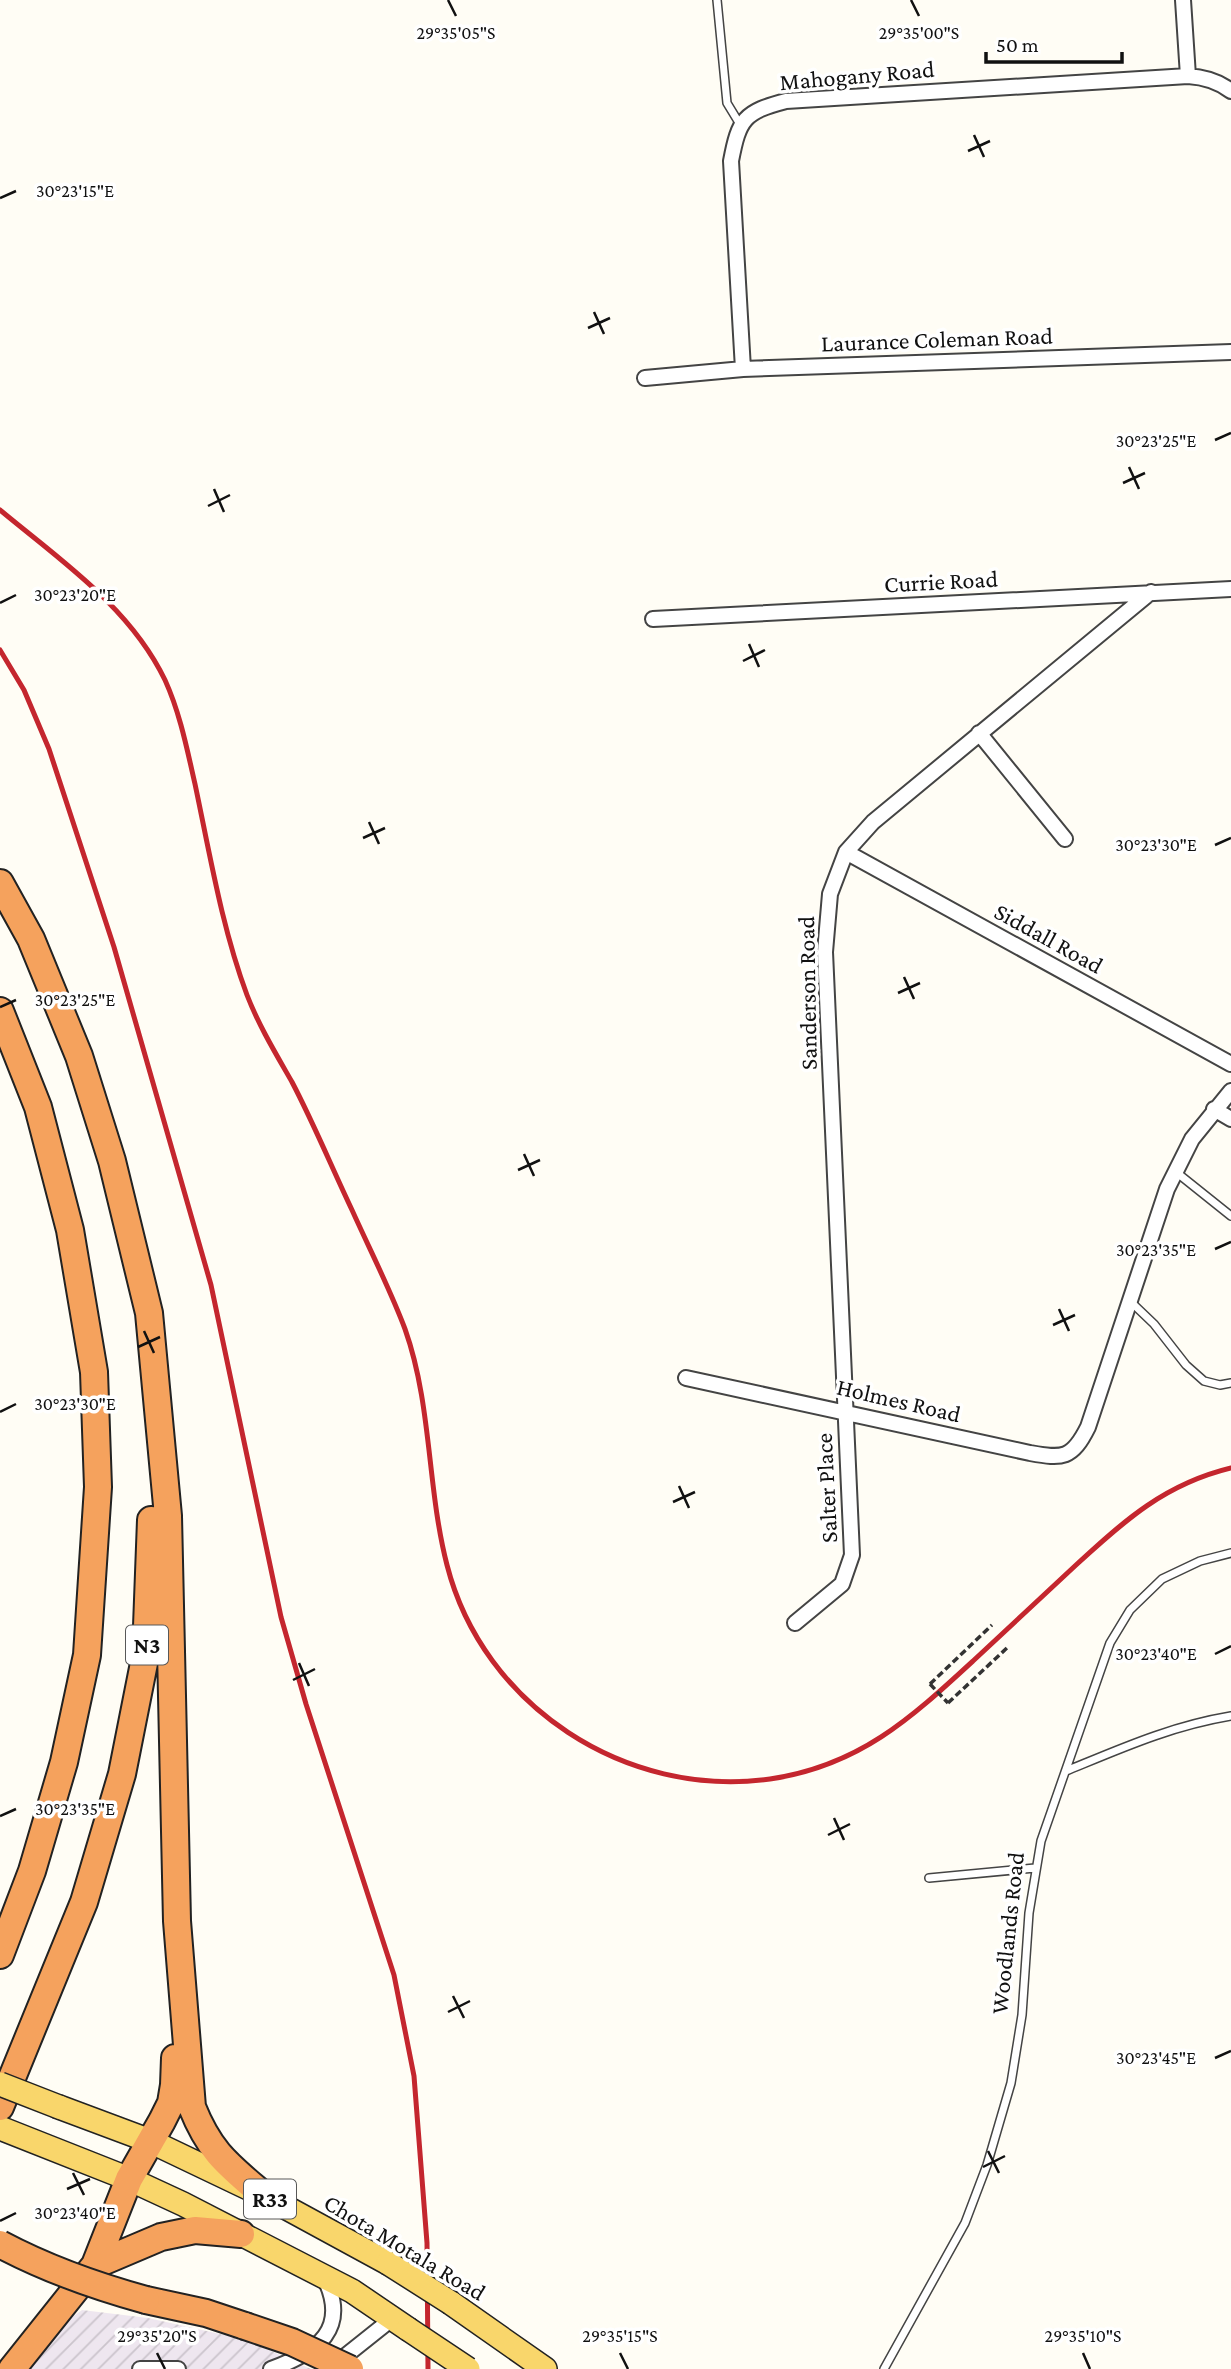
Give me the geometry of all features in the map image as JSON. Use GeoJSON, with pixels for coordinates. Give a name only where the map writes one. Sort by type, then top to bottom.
{"type":"FeatureCollection","features":[{"type":"Feature","properties":{"kind":"highway","name":"N3"},"geometry":{"type":"LineString","coordinates":[[0,883],[31,939],[79,1056],[112,1161],[140,1315],[152,1524],[146,1653],[122,1774],[84,1902],[0,2107]]}},
{"type":"Feature","properties":{"kind":"highway","name":"N3"},"geometry":{"type":"LineString","coordinates":[[0,1011],[38,1107],[69,1230],[94,1372],[98,1487],[88,1655],[64,1762],[32,1871],[0,1955]]}},
{"type":"Feature","properties":{"kind":"highway"},"geometry":{"type":"LineString","coordinates":[[12,2369],[95,2265],[129,2179],[171,2103],[174,2085],[179,1966],[168,1516],[149,1312],[112,1161]]}},
{"type":"Feature","properties":{"kind":"highway"},"geometry":{"type":"LineString","coordinates":[[179,1966],[192,2106],[203,2133],[221,2158],[263,2195]]}},
{"type":"Feature","properties":{"kind":"highway"},"geometry":{"type":"LineString","coordinates":[[95,2265],[169,2235],[195,2230],[241,2234]]}},
{"type":"Feature","properties":{"kind":"highway"},"geometry":{"type":"LineString","coordinates":[[0,2244],[46,2267],[97,2287],[206,2313],[292,2342],[350,2369]]}},
{"type":"Feature","properties":{"kind":"main road","name":"Chota Motala Road"},"geometry":{"type":"LineString","coordinates":[[0,2084],[150,2141],[263,2195],[388,2263],[451,2303],[545,2369]]}},
{"type":"Feature","properties":{"kind":"main road"},"geometry":{"type":"LineString","coordinates":[[0,2129],[129,2179]]}},
{"type":"Feature","properties":{"kind":"main road","name":"R33"},"geometry":{"type":"LineString","coordinates":[[129,2179],[352,2291],[468,2369]]}},
{"type":"Feature","properties":{"kind":"street"},"geometry":{"type":"LineString","coordinates":[[1183,0],[1188,76]]}},
{"type":"Feature","properties":{"kind":"street","name":"Mahogany Road"},"geometry":{"type":"LineString","coordinates":[[741,126],[747,117],[761,108],[786,101],[1188,76],[1222,84],[1231,91]]}},
{"type":"Feature","properties":{"kind":"street"},"geometry":{"type":"LineString","coordinates":[[741,126],[737,132],[731,161],[743,369]]}},
{"type":"Feature","properties":{"kind":"street","name":"Laurance Coleman Road"},"geometry":{"type":"LineString","coordinates":[[645,378],[743,369],[1231,352]]}},
{"type":"Feature","properties":{"kind":"street","name":"Currie Road"},"geometry":{"type":"LineString","coordinates":[[653,619],[1231,589]]}},
{"type":"Feature","properties":{"kind":"street","name":"Sanderson Road"},"geometry":{"type":"LineString","coordinates":[[845,1411],[825,952],[830,894],[846,852],[873,822],[1152,592]]}},
{"type":"Feature","properties":{"kind":"street"},"geometry":{"type":"LineString","coordinates":[[979,733],[1065,839]]}},
{"type":"Feature","properties":{"kind":"street","name":"Siddall Road"},"geometry":{"type":"LineString","coordinates":[[846,852],[1231,1064]]}},
{"type":"Feature","properties":{"kind":"street"},"geometry":{"type":"LineString","coordinates":[[1130,1301],[1175,1172],[1192,1139],[1231,1091]]}},
{"type":"Feature","properties":{"kind":"street"},"geometry":{"type":"LineString","coordinates":[[1214,1109],[1231,1119]]}},
{"type":"Feature","properties":{"kind":"street","name":"Holmes Road"},"geometry":{"type":"LineString","coordinates":[[686,1378],[1055,1458],[1078,1447],[1088,1427],[1130,1301]]}},
{"type":"Feature","properties":{"kind":"street","name":"Salter Place"},"geometry":{"type":"LineString","coordinates":[[795,1623],[842,1584],[852,1555],[845,1411]]}},
{"type":"Feature","properties":{"kind":"street"},"geometry":{"type":"LineString","coordinates":[[271,2369],[305,2352],[324,2338],[332,2328],[335,2308],[333,2294],[324,2277]]}},
{"type":"Feature","properties":{"kind":"street"},"geometry":{"type":"LineString","coordinates":[[326,2369],[400,2323]]}},
{"type":"Feature","properties":{"kind":"street"},"geometry":{"type":"LineString","coordinates":[[141,2369],[178,2369]]}},
{"type":"Feature","properties":{"kind":"lane"},"geometry":{"type":"LineString","coordinates":[[717,0],[727,103],[741,126]]}},
{"type":"Feature","properties":{"kind":"lane"},"geometry":{"type":"LineString","coordinates":[[1175,1172],[1231,1216]]}},
{"type":"Feature","properties":{"kind":"lane"},"geometry":{"type":"LineString","coordinates":[[1130,1301],[1154,1324],[1186,1365],[1204,1381],[1220,1385],[1231,1383]]}},
{"type":"Feature","properties":{"kind":"lane","name":"Woodlands Road"},"geometry":{"type":"LineString","coordinates":[[884,2369],[965,2223],[987,2165],[1011,2084],[1023,2015],[1030,1913],[1041,1841],[1110,1643],[1130,1610],[1162,1579],[1199,1560],[1231,1553]]}},
{"type":"Feature","properties":{"kind":"lane"},"geometry":{"type":"LineString","coordinates":[[1066,1771],[1163,1731],[1198,1721],[1231,1716]]}},
{"type":"Feature","properties":{"kind":"lane"},"geometry":{"type":"LineString","coordinates":[[929,1878],[1035,1868]]}},
{"type":"Feature","properties":{"kind":"path"},"geometry":{"type":"LineString","coordinates":[[992,1625],[930,1684],[948,1703],[1008,1647]]}},
{"type":"Feature","properties":{"kind":"shaded area"},"geometry":{"type":"Polygon","coordinates":[[[82,2310],[148,2318],[247,2340],[311,2369],[16,2369],[34,2344],[82,2310]]]}},
{"type":"Feature","properties":{"kind":"railway"},"geometry":{"type":"LineString","coordinates":[[0,510],[92,586],[113,607],[133,630],[165,680],[183,731],[224,918],[247,995],[262,1029],[308,1114],[405,1329],[420,1387],[447,1565],[465,1615],[492,1661],[527,1700],[568,1732],[614,1757],[664,1774],[716,1781],[770,1779],[802,1773],[830,1763],[857,1751],[905,1720],[1129,1519],[1166,1494],[1207,1475],[1231,1468]]}},
{"type":"Feature","properties":{"kind":"railway"},"geometry":{"type":"LineString","coordinates":[[0,650],[24,690],[49,749],[114,947],[211,1285],[281,1617],[306,1704],[394,1975],[414,2076],[427,2243],[428,2369]]}}]}
